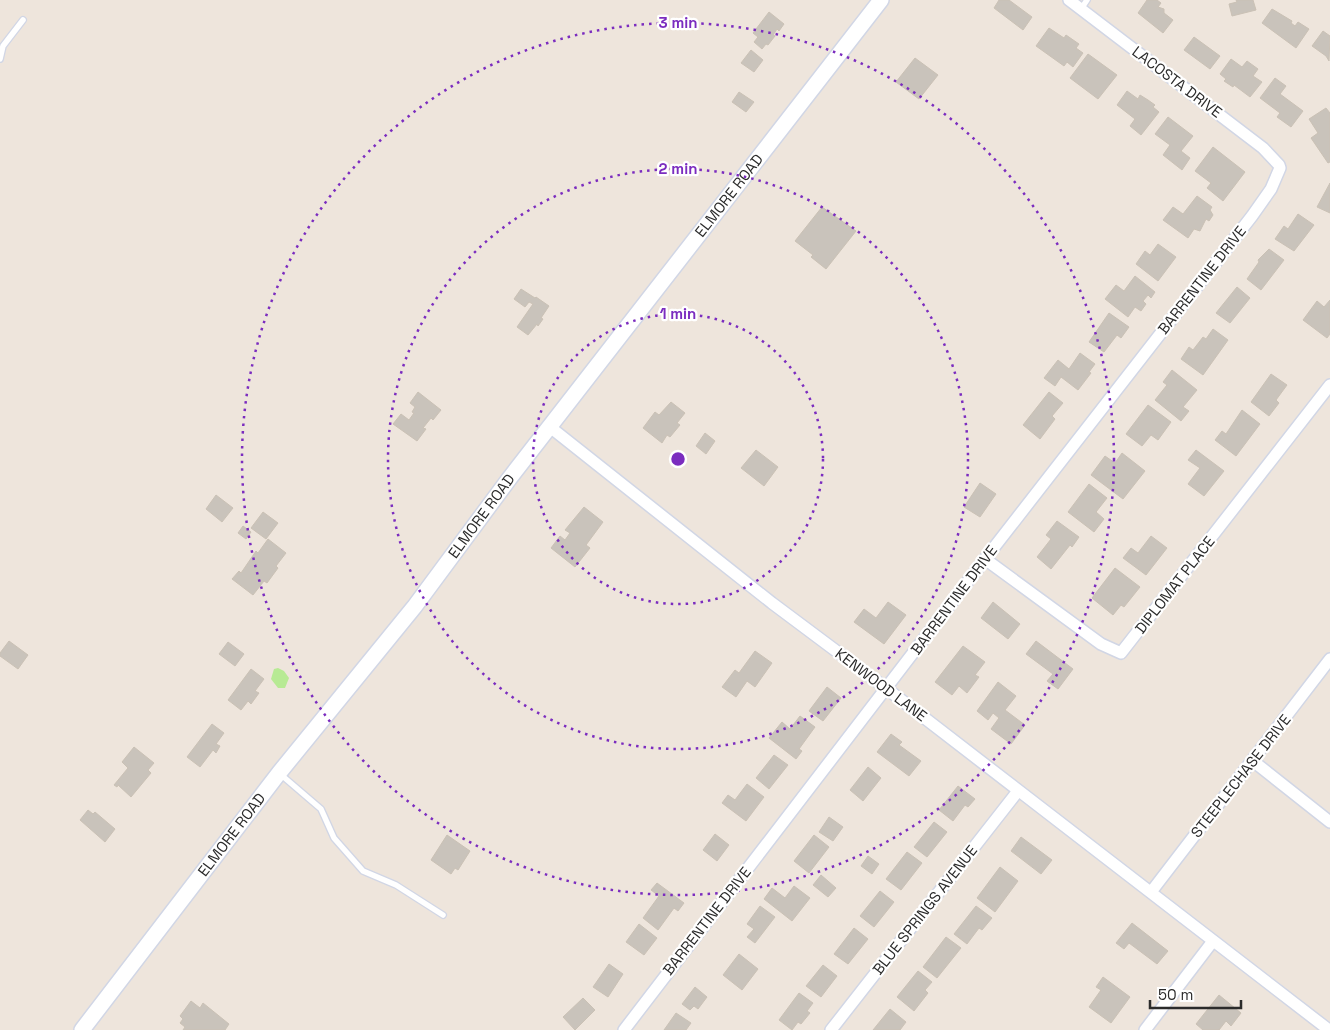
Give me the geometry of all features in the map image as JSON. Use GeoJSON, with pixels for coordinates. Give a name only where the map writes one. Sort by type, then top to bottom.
{"type":"FeatureCollection","features":[{"type":"Feature","properties":{"kind":"street","name":"ELMORE ROAD"},"geometry":{"type":"LineString","coordinates":[[82,1030],[280,773],[415,606],[550,427],[881,0]]}},
{"type":"Feature","properties":{"kind":"street","name":"LACOSTA DRIVE"},"geometry":{"type":"LineString","coordinates":[[1069,0],[1084,4],[1262,148],[1280,168]]}},
{"type":"Feature","properties":{"kind":"street","name":"BARRENTINE DRIVE"},"geometry":{"type":"LineString","coordinates":[[624,1030],[985,559],[1252,216],[1271,189],[1280,168]]}},
{"type":"Feature","properties":{"kind":"street","name":"DIPLOMAT PLACE"},"geometry":{"type":"LineString","coordinates":[[985,559],[1102,644],[1121,653],[1330,385]]}},
{"type":"Feature","properties":{"kind":"street","name":"KENWOOD LANE"},"geometry":{"type":"LineString","coordinates":[[550,427],[772,603],[887,689],[1329,1030]]}},
{"type":"Feature","properties":{"kind":"street","name":"STEEPLECHASE DRIVE"},"geometry":{"type":"LineString","coordinates":[[1151,892],[1330,659]]}},
{"type":"Feature","properties":{"kind":"street"},"geometry":{"type":"LineString","coordinates":[[1253,761],[1330,822]]}},
{"type":"Feature","properties":{"kind":"street","name":"BLUE SPRINGS AVENUE"},"geometry":{"type":"LineString","coordinates":[[831,1030],[1018,791]]}},
{"type":"Feature","properties":{"kind":"street"},"geometry":{"type":"LineString","coordinates":[[1144,1030],[1213,941]]}},
{"type":"Feature","properties":{"kind":"lane"},"geometry":{"type":"LineString","coordinates":[[0,59],[3,46],[23,20]]}},
{"type":"Feature","properties":{"kind":"lane"},"geometry":{"type":"LineString","coordinates":[[280,773],[321,808],[334,838],[363,871],[396,885],[443,915]]}},
{"type":"Feature","properties":{"kind":"green space"},"geometry":{"type":"Polygon","coordinates":[[[278,668],[284,671],[289,678],[285,688],[278,688],[271,679],[274,669],[278,668]]]}},
{"type":"Feature","properties":{"kind":"building"},"geometry":{"type":"Polygon","coordinates":[[[999,0],[1009,0],[1032,17],[1023,30],[994,8],[999,0]]]}},
{"type":"Feature","properties":{"kind":"building"},"geometry":{"type":"Polygon","coordinates":[[[1147,0],[1157,0],[1161,3],[1158,7],[1164,9],[1164,13],[1173,20],[1163,33],[1138,13],[1147,0]]]}},
{"type":"Feature","properties":{"kind":"building"},"geometry":{"type":"Polygon","coordinates":[[[1236,0],[1253,0],[1256,10],[1232,16],[1229,4],[1237,2],[1236,0]]]}},
{"type":"Feature","properties":{"kind":"building"},"geometry":{"type":"Polygon","coordinates":[[[1272,9],[1292,21],[1291,23],[1295,26],[1298,22],[1309,29],[1296,48],[1262,23],[1272,9]]]}},
{"type":"Feature","properties":{"kind":"building"},"geometry":{"type":"Polygon","coordinates":[[[769,12],[784,24],[779,31],[777,29],[773,35],[775,36],[762,49],[754,42],[758,37],[753,33],[769,12]]]}},
{"type":"Feature","properties":{"kind":"building"},"geometry":{"type":"Polygon","coordinates":[[[1049,28],[1064,38],[1066,35],[1079,44],[1076,48],[1083,53],[1073,67],[1067,62],[1064,66],[1036,46],[1049,28]]]}},
{"type":"Feature","properties":{"kind":"building"},"geometry":{"type":"Polygon","coordinates":[[[1323,31],[1330,36],[1329,61],[1326,56],[1312,46],[1323,31]]]}},
{"type":"Feature","properties":{"kind":"building"},"geometry":{"type":"Polygon","coordinates":[[[1194,37],[1220,56],[1210,69],[1184,50],[1194,37]]]}},
{"type":"Feature","properties":{"kind":"building"},"geometry":{"type":"Polygon","coordinates":[[[751,50],[763,60],[754,72],[741,63],[751,50]]]}},
{"type":"Feature","properties":{"kind":"building"},"geometry":{"type":"Polygon","coordinates":[[[1088,54],[1117,75],[1098,99],[1070,78],[1088,54]]]}},
{"type":"Feature","properties":{"kind":"building"},"geometry":{"type":"Polygon","coordinates":[[[915,58],[938,75],[919,99],[896,82],[915,58]]]}},
{"type":"Feature","properties":{"kind":"building"},"geometry":{"type":"Polygon","coordinates":[[[1231,59],[1242,67],[1247,61],[1258,69],[1253,76],[1262,82],[1250,97],[1234,85],[1233,87],[1224,81],[1226,79],[1220,74],[1231,59]]]}},
{"type":"Feature","properties":{"kind":"building"},"geometry":{"type":"Polygon","coordinates":[[[1275,78],[1286,86],[1280,94],[1303,111],[1291,127],[1277,117],[1280,113],[1260,98],[1275,78]]]}},
{"type":"Feature","properties":{"kind":"building"},"geometry":{"type":"Polygon","coordinates":[[[1127,91],[1138,99],[1140,95],[1148,100],[1155,105],[1153,107],[1159,112],[1141,135],[1130,126],[1135,119],[1117,105],[1127,91]]]}},
{"type":"Feature","properties":{"kind":"building"},"geometry":{"type":"Polygon","coordinates":[[[739,92],[754,102],[746,112],[732,102],[739,92]]]}},
{"type":"Feature","properties":{"kind":"building"},"geometry":{"type":"Polygon","coordinates":[[[1326,108],[1330,113],[1330,162],[1328,163],[1311,138],[1318,133],[1309,119],[1326,108]]]}},
{"type":"Feature","properties":{"kind":"building"},"geometry":{"type":"Polygon","coordinates":[[[1168,117],[1193,136],[1181,151],[1190,158],[1182,170],[1163,155],[1170,145],[1155,134],[1168,117]]]}},
{"type":"Feature","properties":{"kind":"building"},"geometry":{"type":"Polygon","coordinates":[[[1213,147],[1245,172],[1223,201],[1207,188],[1211,183],[1195,171],[1213,147]]]}},
{"type":"Feature","properties":{"kind":"building"},"geometry":{"type":"Polygon","coordinates":[[[1330,183],[1330,213],[1317,207],[1330,183]]]}},
{"type":"Feature","properties":{"kind":"building"},"geometry":{"type":"Polygon","coordinates":[[[1197,196],[1212,207],[1210,210],[1213,215],[1209,221],[1206,219],[1200,231],[1194,229],[1188,238],[1163,220],[1173,207],[1183,214],[1197,196]]]}},
{"type":"Feature","properties":{"kind":"building"},"geometry":{"type":"Polygon","coordinates":[[[822,207],[856,231],[826,269],[811,257],[813,255],[795,241],[822,207]]]}},
{"type":"Feature","properties":{"kind":"building"},"geometry":{"type":"Polygon","coordinates":[[[1298,214],[1314,225],[1294,251],[1275,239],[1284,226],[1288,229],[1298,214]]]}},
{"type":"Feature","properties":{"kind":"building"},"geometry":{"type":"Polygon","coordinates":[[[1158,244],[1176,257],[1158,281],[1136,264],[1145,251],[1150,255],[1158,244]]]}},
{"type":"Feature","properties":{"kind":"building"},"geometry":{"type":"Polygon","coordinates":[[[1269,249],[1284,260],[1261,290],[1247,279],[1259,262],[1258,260],[1269,249]]]}},
{"type":"Feature","properties":{"kind":"building"},"geometry":{"type":"Polygon","coordinates":[[[1135,276],[1155,292],[1151,298],[1148,295],[1143,301],[1146,304],[1141,311],[1135,307],[1128,317],[1105,299],[1116,285],[1124,291],[1135,276]]]}},
{"type":"Feature","properties":{"kind":"building"},"geometry":{"type":"Polygon","coordinates":[[[1237,287],[1250,298],[1230,323],[1216,313],[1237,287]]]}},
{"type":"Feature","properties":{"kind":"building"},"geometry":{"type":"Polygon","coordinates":[[[521,289],[549,306],[538,326],[537,324],[528,335],[517,327],[533,304],[529,302],[525,307],[514,299],[521,289]]]}},
{"type":"Feature","properties":{"kind":"building"},"geometry":{"type":"Polygon","coordinates":[[[1330,300],[1330,334],[1327,338],[1303,320],[1317,301],[1324,307],[1330,300]]]}},
{"type":"Feature","properties":{"kind":"building"},"geometry":{"type":"Polygon","coordinates":[[[1109,313],[1129,327],[1121,338],[1117,335],[1104,352],[1089,342],[1109,313]]]}},
{"type":"Feature","properties":{"kind":"building"},"geometry":{"type":"Polygon","coordinates":[[[1213,329],[1228,340],[1203,375],[1181,359],[1189,347],[1193,350],[1203,337],[1206,339],[1213,329]]]}},
{"type":"Feature","properties":{"kind":"building"},"geometry":{"type":"Polygon","coordinates":[[[1080,353],[1095,364],[1089,372],[1091,373],[1078,390],[1061,377],[1055,386],[1044,378],[1058,360],[1069,369],[1080,353]]]}},
{"type":"Feature","properties":{"kind":"building"},"geometry":{"type":"Polygon","coordinates":[[[1172,370],[1197,390],[1183,407],[1189,411],[1181,421],[1155,400],[1167,385],[1163,382],[1172,370]]]}},
{"type":"Feature","properties":{"kind":"building"},"geometry":{"type":"Polygon","coordinates":[[[1271,374],[1287,385],[1276,400],[1279,403],[1269,416],[1251,402],[1271,374]]]}},
{"type":"Feature","properties":{"kind":"building"},"geometry":{"type":"Polygon","coordinates":[[[418,392],[441,410],[423,428],[426,429],[417,441],[393,424],[401,414],[409,420],[414,413],[412,412],[415,407],[410,403],[418,392]]]}},
{"type":"Feature","properties":{"kind":"building"},"geometry":{"type":"Polygon","coordinates":[[[1049,392],[1063,403],[1052,416],[1055,419],[1040,439],[1023,425],[1049,392]]]}},
{"type":"Feature","properties":{"kind":"building"},"geometry":{"type":"Polygon","coordinates":[[[671,402],[685,413],[677,423],[680,425],[670,437],[667,435],[662,443],[643,428],[655,412],[659,415],[671,402]]]}},
{"type":"Feature","properties":{"kind":"building"},"geometry":{"type":"Polygon","coordinates":[[[1148,405],[1171,422],[1158,440],[1151,435],[1142,446],[1126,434],[1148,405]]]}},
{"type":"Feature","properties":{"kind":"building"},"geometry":{"type":"Polygon","coordinates":[[[1242,410],[1260,424],[1236,456],[1215,440],[1222,431],[1226,434],[1242,410]]]}},
{"type":"Feature","properties":{"kind":"building"},"geometry":{"type":"Polygon","coordinates":[[[705,433],[715,441],[706,454],[696,446],[705,433]]]}},
{"type":"Feature","properties":{"kind":"building"},"geometry":{"type":"Polygon","coordinates":[[[756,450],[778,467],[764,486],[741,468],[756,450]]]}},
{"type":"Feature","properties":{"kind":"building"},"geometry":{"type":"Polygon","coordinates":[[[1196,450],[1224,471],[1204,496],[1188,484],[1200,468],[1188,460],[1196,450]]]}},
{"type":"Feature","properties":{"kind":"building"},"geometry":{"type":"Polygon","coordinates":[[[1122,453],[1145,471],[1123,499],[1091,475],[1105,456],[1115,463],[1122,453]]]}},
{"type":"Feature","properties":{"kind":"building"},"geometry":{"type":"Polygon","coordinates":[[[980,483],[996,494],[980,517],[964,507],[980,483]]]}},
{"type":"Feature","properties":{"kind":"building"},"geometry":{"type":"Polygon","coordinates":[[[1089,484],[1107,498],[1096,512],[1104,519],[1094,532],[1068,512],[1089,484]]]}},
{"type":"Feature","properties":{"kind":"building"},"geometry":{"type":"Polygon","coordinates":[[[216,495],[233,508],[222,522],[206,509],[216,495]]]}},
{"type":"Feature","properties":{"kind":"building"},"geometry":{"type":"Polygon","coordinates":[[[584,507],[603,522],[586,545],[590,548],[575,567],[551,548],[560,536],[565,540],[570,533],[565,530],[584,507]]]}},
{"type":"Feature","properties":{"kind":"building"},"geometry":{"type":"Polygon","coordinates":[[[263,512],[278,523],[266,539],[251,528],[263,512]]]}},
{"type":"Feature","properties":{"kind":"building"},"geometry":{"type":"Polygon","coordinates":[[[1057,521],[1079,537],[1072,547],[1070,545],[1051,569],[1037,557],[1051,539],[1046,535],[1057,521]]]}},
{"type":"Feature","properties":{"kind":"building"},"geometry":{"type":"Polygon","coordinates":[[[243,526],[251,532],[246,539],[238,533],[243,526]]]}},
{"type":"Feature","properties":{"kind":"building"},"geometry":{"type":"Polygon","coordinates":[[[1151,536],[1167,548],[1146,575],[1123,558],[1131,548],[1138,553],[1151,536]]]}},
{"type":"Feature","properties":{"kind":"building"},"geometry":{"type":"Polygon","coordinates":[[[268,539],[286,553],[267,583],[264,581],[253,595],[232,579],[239,571],[241,573],[256,551],[258,553],[268,539]]]}},
{"type":"Feature","properties":{"kind":"building"},"geometry":{"type":"Polygon","coordinates":[[[1115,568],[1140,587],[1124,607],[1121,605],[1113,615],[1092,598],[1115,568]]]}},
{"type":"Feature","properties":{"kind":"building"},"geometry":{"type":"Polygon","coordinates":[[[888,602],[906,615],[884,644],[854,622],[864,609],[876,618],[888,602]]]}},
{"type":"Feature","properties":{"kind":"building"},"geometry":{"type":"Polygon","coordinates":[[[993,602],[1020,624],[1008,639],[981,618],[993,602]]]}},
{"type":"Feature","properties":{"kind":"building"},"geometry":{"type":"Polygon","coordinates":[[[9,641],[28,655],[18,669],[0,656],[0,653],[9,641]]]}},
{"type":"Feature","properties":{"kind":"building"},"geometry":{"type":"Polygon","coordinates":[[[1036,641],[1073,669],[1058,689],[1047,681],[1053,674],[1026,654],[1036,641]]]}},
{"type":"Feature","properties":{"kind":"building"},"geometry":{"type":"Polygon","coordinates":[[[228,642],[244,654],[235,666],[219,654],[228,642]]]}},
{"type":"Feature","properties":{"kind":"building"},"geometry":{"type":"Polygon","coordinates":[[[963,646],[985,662],[975,675],[979,677],[967,693],[959,686],[952,695],[935,682],[963,646]]]}},
{"type":"Feature","properties":{"kind":"building"},"geometry":{"type":"Polygon","coordinates":[[[755,651],[772,663],[755,687],[747,681],[736,697],[722,687],[735,670],[739,673],[755,651]]]}},
{"type":"Feature","properties":{"kind":"building"},"geometry":{"type":"Polygon","coordinates":[[[251,669],[264,679],[255,691],[259,693],[251,704],[248,701],[241,710],[228,700],[251,669]]]}},
{"type":"Feature","properties":{"kind":"building"},"geometry":{"type":"Polygon","coordinates":[[[998,682],[1016,696],[1005,710],[1025,725],[1011,744],[991,729],[999,718],[993,713],[988,720],[977,711],[998,682]]]}},
{"type":"Feature","properties":{"kind":"building"},"geometry":{"type":"Polygon","coordinates":[[[827,687],[841,698],[823,721],[809,711],[827,687]]]}},
{"type":"Feature","properties":{"kind":"building"},"geometry":{"type":"Polygon","coordinates":[[[800,716],[815,727],[799,749],[802,751],[796,759],[769,738],[782,722],[790,729],[800,716]]]}},
{"type":"Feature","properties":{"kind":"building"},"geometry":{"type":"Polygon","coordinates":[[[212,724],[224,733],[216,744],[220,746],[216,753],[213,750],[200,767],[187,757],[212,724]]]}},
{"type":"Feature","properties":{"kind":"building"},"geometry":{"type":"Polygon","coordinates":[[[891,734],[902,742],[899,745],[921,761],[909,776],[877,752],[891,734]]]}},
{"type":"Feature","properties":{"kind":"building"},"geometry":{"type":"Polygon","coordinates":[[[134,747],[154,763],[148,770],[151,773],[131,797],[118,785],[117,787],[114,785],[128,768],[122,762],[134,747]]]}},
{"type":"Feature","properties":{"kind":"building"},"geometry":{"type":"Polygon","coordinates":[[[774,755],[788,765],[769,789],[756,778],[774,755]]]}},
{"type":"Feature","properties":{"kind":"building"},"geometry":{"type":"Polygon","coordinates":[[[868,767],[881,778],[863,801],[850,790],[868,767]]]}},
{"type":"Feature","properties":{"kind":"building"},"geometry":{"type":"Polygon","coordinates":[[[747,784],[764,797],[746,821],[722,803],[728,795],[735,800],[747,784]]]}},
{"type":"Feature","properties":{"kind":"building"},"geometry":{"type":"Polygon","coordinates":[[[958,786],[975,799],[968,807],[965,805],[953,821],[939,810],[958,786]]]}},
{"type":"Feature","properties":{"kind":"building"},"geometry":{"type":"Polygon","coordinates":[[[88,810],[93,814],[95,812],[115,829],[105,842],[80,820],[88,810]]]}},
{"type":"Feature","properties":{"kind":"building"},"geometry":{"type":"Polygon","coordinates":[[[829,817],[843,827],[833,841],[819,832],[829,817]]]}},
{"type":"Feature","properties":{"kind":"building"},"geometry":{"type":"Polygon","coordinates":[[[934,822],[947,832],[927,857],[914,847],[934,822]]]}},
{"type":"Feature","properties":{"kind":"building"},"geometry":{"type":"Polygon","coordinates":[[[715,834],[729,845],[717,861],[703,850],[715,834]]]}},
{"type":"Feature","properties":{"kind":"building"},"geometry":{"type":"Polygon","coordinates":[[[447,835],[470,851],[458,870],[455,868],[451,874],[431,860],[447,835]]]}},
{"type":"Feature","properties":{"kind":"building"},"geometry":{"type":"Polygon","coordinates":[[[814,835],[829,847],[809,873],[794,861],[814,835]]]}},
{"type":"Feature","properties":{"kind":"building"},"geometry":{"type":"Polygon","coordinates":[[[1021,837],[1052,860],[1041,874],[1011,851],[1021,837]]]}},
{"type":"Feature","properties":{"kind":"building"},"geometry":{"type":"Polygon","coordinates":[[[907,852],[922,863],[901,890],[886,879],[907,852]]]}},
{"type":"Feature","properties":{"kind":"building"},"geometry":{"type":"Polygon","coordinates":[[[868,856],[879,864],[872,874],[861,866],[868,856]]]}},
{"type":"Feature","properties":{"kind":"building"},"geometry":{"type":"Polygon","coordinates":[[[1000,867],[1018,881],[995,912],[977,898],[1000,867]]]}},
{"type":"Feature","properties":{"kind":"building"},"geometry":{"type":"Polygon","coordinates":[[[821,875],[836,888],[828,897],[813,885],[821,875]]]}},
{"type":"Feature","properties":{"kind":"building"},"geometry":{"type":"Polygon","coordinates":[[[657,883],[684,903],[678,911],[674,908],[658,930],[643,918],[659,896],[651,890],[657,883]]]}},
{"type":"Feature","properties":{"kind":"building"},"geometry":{"type":"Polygon","coordinates":[[[794,886],[810,898],[792,921],[764,899],[772,888],[785,898],[794,886]]]}},
{"type":"Feature","properties":{"kind":"building"},"geometry":{"type":"Polygon","coordinates":[[[880,891],[894,902],[874,927],[860,916],[880,891]]]}},
{"type":"Feature","properties":{"kind":"building"},"geometry":{"type":"Polygon","coordinates":[[[760,906],[775,917],[755,943],[747,937],[754,929],[747,924],[760,906]]]}},
{"type":"Feature","properties":{"kind":"building"},"geometry":{"type":"Polygon","coordinates":[[[976,906],[992,918],[982,930],[979,928],[967,944],[954,934],[976,906]]]}},
{"type":"Feature","properties":{"kind":"building"},"geometry":{"type":"Polygon","coordinates":[[[1132,923],[1168,951],[1157,964],[1129,943],[1124,949],[1116,943],[1132,923]]]}},
{"type":"Feature","properties":{"kind":"building"},"geometry":{"type":"Polygon","coordinates":[[[639,924],[657,938],[644,955],[626,942],[639,924]]]}},
{"type":"Feature","properties":{"kind":"building"},"geometry":{"type":"Polygon","coordinates":[[[854,928],[868,939],[848,964],[834,954],[854,928]]]}},
{"type":"Feature","properties":{"kind":"building"},"geometry":{"type":"Polygon","coordinates":[[[946,937],[961,948],[937,978],[923,967],[946,937]]]}},
{"type":"Feature","properties":{"kind":"building"},"geometry":{"type":"Polygon","coordinates":[[[739,954],[758,969],[742,990],[723,975],[739,954]]]}},
{"type":"Feature","properties":{"kind":"building"},"geometry":{"type":"Polygon","coordinates":[[[609,964],[623,974],[608,997],[593,987],[609,964]]]}},
{"type":"Feature","properties":{"kind":"building"},"geometry":{"type":"Polygon","coordinates":[[[823,965],[837,976],[821,997],[806,986],[823,965]]]}},
{"type":"Feature","properties":{"kind":"building"},"geometry":{"type":"Polygon","coordinates":[[[918,971],[932,982],[925,990],[928,993],[914,1011],[897,997],[918,971]]]}},
{"type":"Feature","properties":{"kind":"building"},"geometry":{"type":"Polygon","coordinates":[[[1103,977],[1130,997],[1111,1023],[1089,1007],[1101,990],[1096,987],[1103,977]]]}},
{"type":"Feature","properties":{"kind":"building"},"geometry":{"type":"Polygon","coordinates":[[[695,987],[707,997],[698,1009],[694,1006],[690,1010],[682,1004],[695,987]]]}},
{"type":"Feature","properties":{"kind":"building"},"geometry":{"type":"Polygon","coordinates":[[[799,993],[813,1003],[807,1011],[810,1013],[801,1024],[798,1022],[792,1030],[779,1020],[799,993]]]}},
{"type":"Feature","properties":{"kind":"building"},"geometry":{"type":"Polygon","coordinates":[[[1219,995],[1241,1013],[1231,1026],[1226,1021],[1219,1030],[1203,1030],[1196,1024],[1219,995]]]}},
{"type":"Feature","properties":{"kind":"building"},"geometry":{"type":"Polygon","coordinates":[[[583,998],[595,1010],[575,1030],[563,1017],[583,998]]]}},
{"type":"Feature","properties":{"kind":"building"},"geometry":{"type":"Polygon","coordinates":[[[191,1001],[200,1008],[203,1003],[229,1024],[225,1030],[183,1030],[185,1027],[180,1023],[183,1019],[180,1016],[191,1001]]]}},
{"type":"Feature","properties":{"kind":"building"},"geometry":{"type":"Polygon","coordinates":[[[890,1009],[906,1022],[900,1030],[873,1030],[890,1009]]]}},
{"type":"Feature","properties":{"kind":"building"},"geometry":{"type":"Polygon","coordinates":[[[676,1013],[691,1023],[686,1030],[664,1030],[676,1013]]]}}]}
